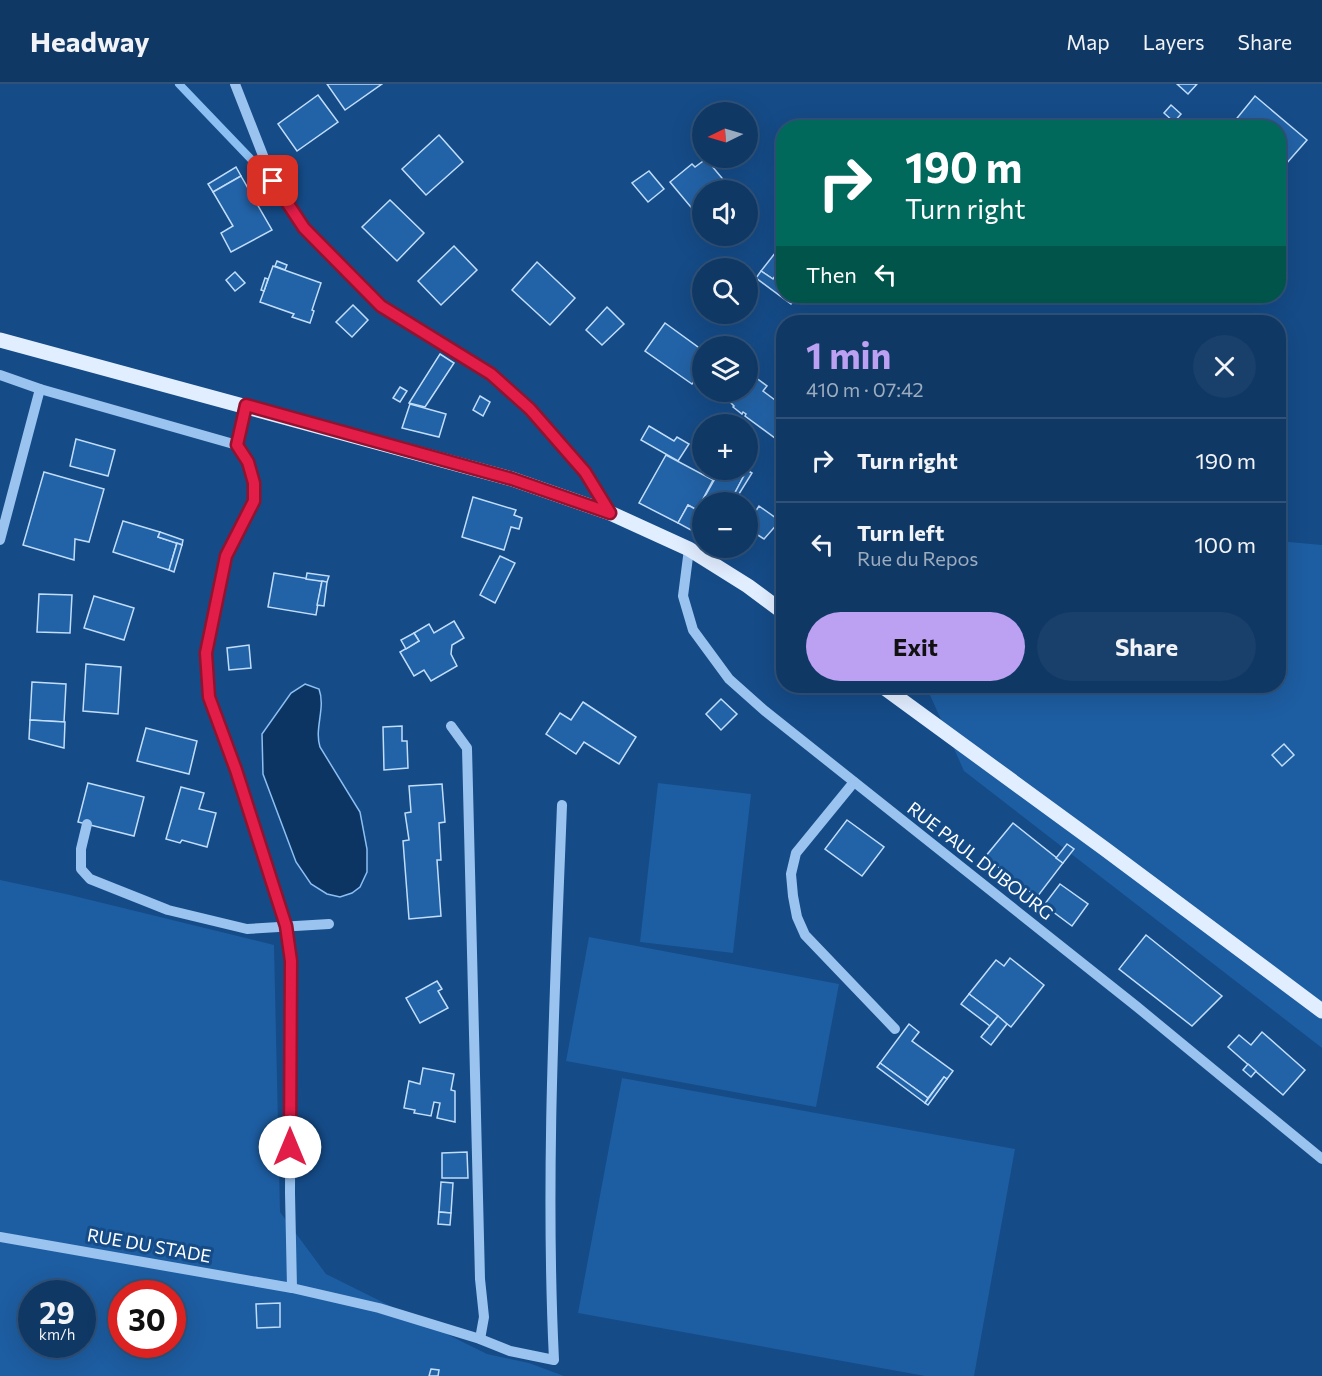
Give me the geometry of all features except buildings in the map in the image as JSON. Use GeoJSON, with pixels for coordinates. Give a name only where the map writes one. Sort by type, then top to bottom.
{"type":"FeatureCollection","features":[{"type":"Feature","properties":{"kind":"main road"},"geometry":{"type":"LineString","coordinates":[[0,340],[512,479],[610,513],[689,549],[748,586],[776,607]]}},
{"type":"Feature","properties":{"kind":"main road"},"geometry":{"type":"LineString","coordinates":[[892,693],[1106,849],[1322,1011]]}},
{"type":"Feature","properties":{"kind":"street"},"geometry":{"type":"LineString","coordinates":[[235,84],[273,181],[304,228],[381,306],[491,374],[530,409],[585,472],[610,513]]}},
{"type":"Feature","properties":{"kind":"street"},"geometry":{"type":"LineString","coordinates":[[0,375],[237,445],[248,462],[254,483],[254,501],[226,556],[206,653],[209,697],[236,770],[286,926],[291,961],[291,1287]]}},
{"type":"Feature","properties":{"kind":"street"},"geometry":{"type":"LineString","coordinates":[[0,540],[40,388]]}},
{"type":"Feature","properties":{"kind":"street"},"geometry":{"type":"LineString","coordinates":[[237,445],[246,405]]}},
{"type":"Feature","properties":{"kind":"street","name":"RUE PAUL DUBOURG"},"geometry":{"type":"LineString","coordinates":[[689,549],[683,596],[693,630],[729,679],[765,711],[1126,998],[1322,1159]]}},
{"type":"Feature","properties":{"kind":"street"},"geometry":{"type":"LineString","coordinates":[[451,726],[467,748],[480,1279],[484,1317],[480,1339]]}},
{"type":"Feature","properties":{"kind":"street"},"geometry":{"type":"LineString","coordinates":[[854,782],[796,853],[791,874],[792,896],[796,917],[805,935],[895,1029]]}},
{"type":"Feature","properties":{"kind":"street","name":"RUE DU STADE"},"geometry":{"type":"LineString","coordinates":[[0,1237],[291,1287],[379,1308],[480,1339],[510,1351],[554,1360],[550,1286],[553,1036],[562,806]]}},
{"type":"Feature","properties":{"kind":"street"},"geometry":{"type":"LineString","coordinates":[[87,824],[81,849],[81,869],[90,879],[168,910],[247,929],[329,924]]}},
{"type":"Feature","properties":{"kind":"shaded area"},"geometry":{"type":"Polygon","coordinates":[[[1286,542],[1322,545],[1322,1048],[964,771],[929,693],[1286,693],[1286,542]]]}},
{"type":"Feature","properties":{"kind":"shaded area"},"geometry":{"type":"Polygon","coordinates":[[[305,684],[319,689],[321,696],[318,733],[320,747],[360,812],[367,849],[367,872],[360,887],[340,897],[327,894],[311,884],[296,862],[263,774],[262,734],[291,693],[305,684]]]}},
{"type":"Feature","properties":{"kind":"shaded area"},"geometry":{"type":"Polygon","coordinates":[[[658,783],[751,794],[733,953],[640,942],[658,783]]]}},
{"type":"Feature","properties":{"kind":"shaded area"},"geometry":{"type":"Polygon","coordinates":[[[0,880],[274,945],[280,1212],[326,1274],[487,1354],[529,1363],[564,1376],[0,1376],[0,880]]]}},
{"type":"Feature","properties":{"kind":"shaded area"},"geometry":{"type":"Polygon","coordinates":[[[589,937],[839,984],[816,1107],[566,1061],[589,937]]]}},
{"type":"Feature","properties":{"kind":"shaded area"},"geometry":{"type":"Polygon","coordinates":[[[622,1078],[1015,1149],[974,1376],[925,1376],[578,1313],[622,1078]]]}},
{"type":"Feature","properties":{"kind":"waterway"},"geometry":{"type":"LineString","coordinates":[[179,84],[270,179]]}},
{"type":"Feature","properties":{"kind":"route"},"geometry":{"type":"LineString","coordinates":[[273,181],[304,228],[381,306],[491,374],[530,409],[585,472],[610,513],[512,479],[246,405],[237,445],[248,462],[254,483],[254,501],[226,556],[206,653],[209,697],[236,770],[286,926],[291,961],[290,1147]]}}]}
